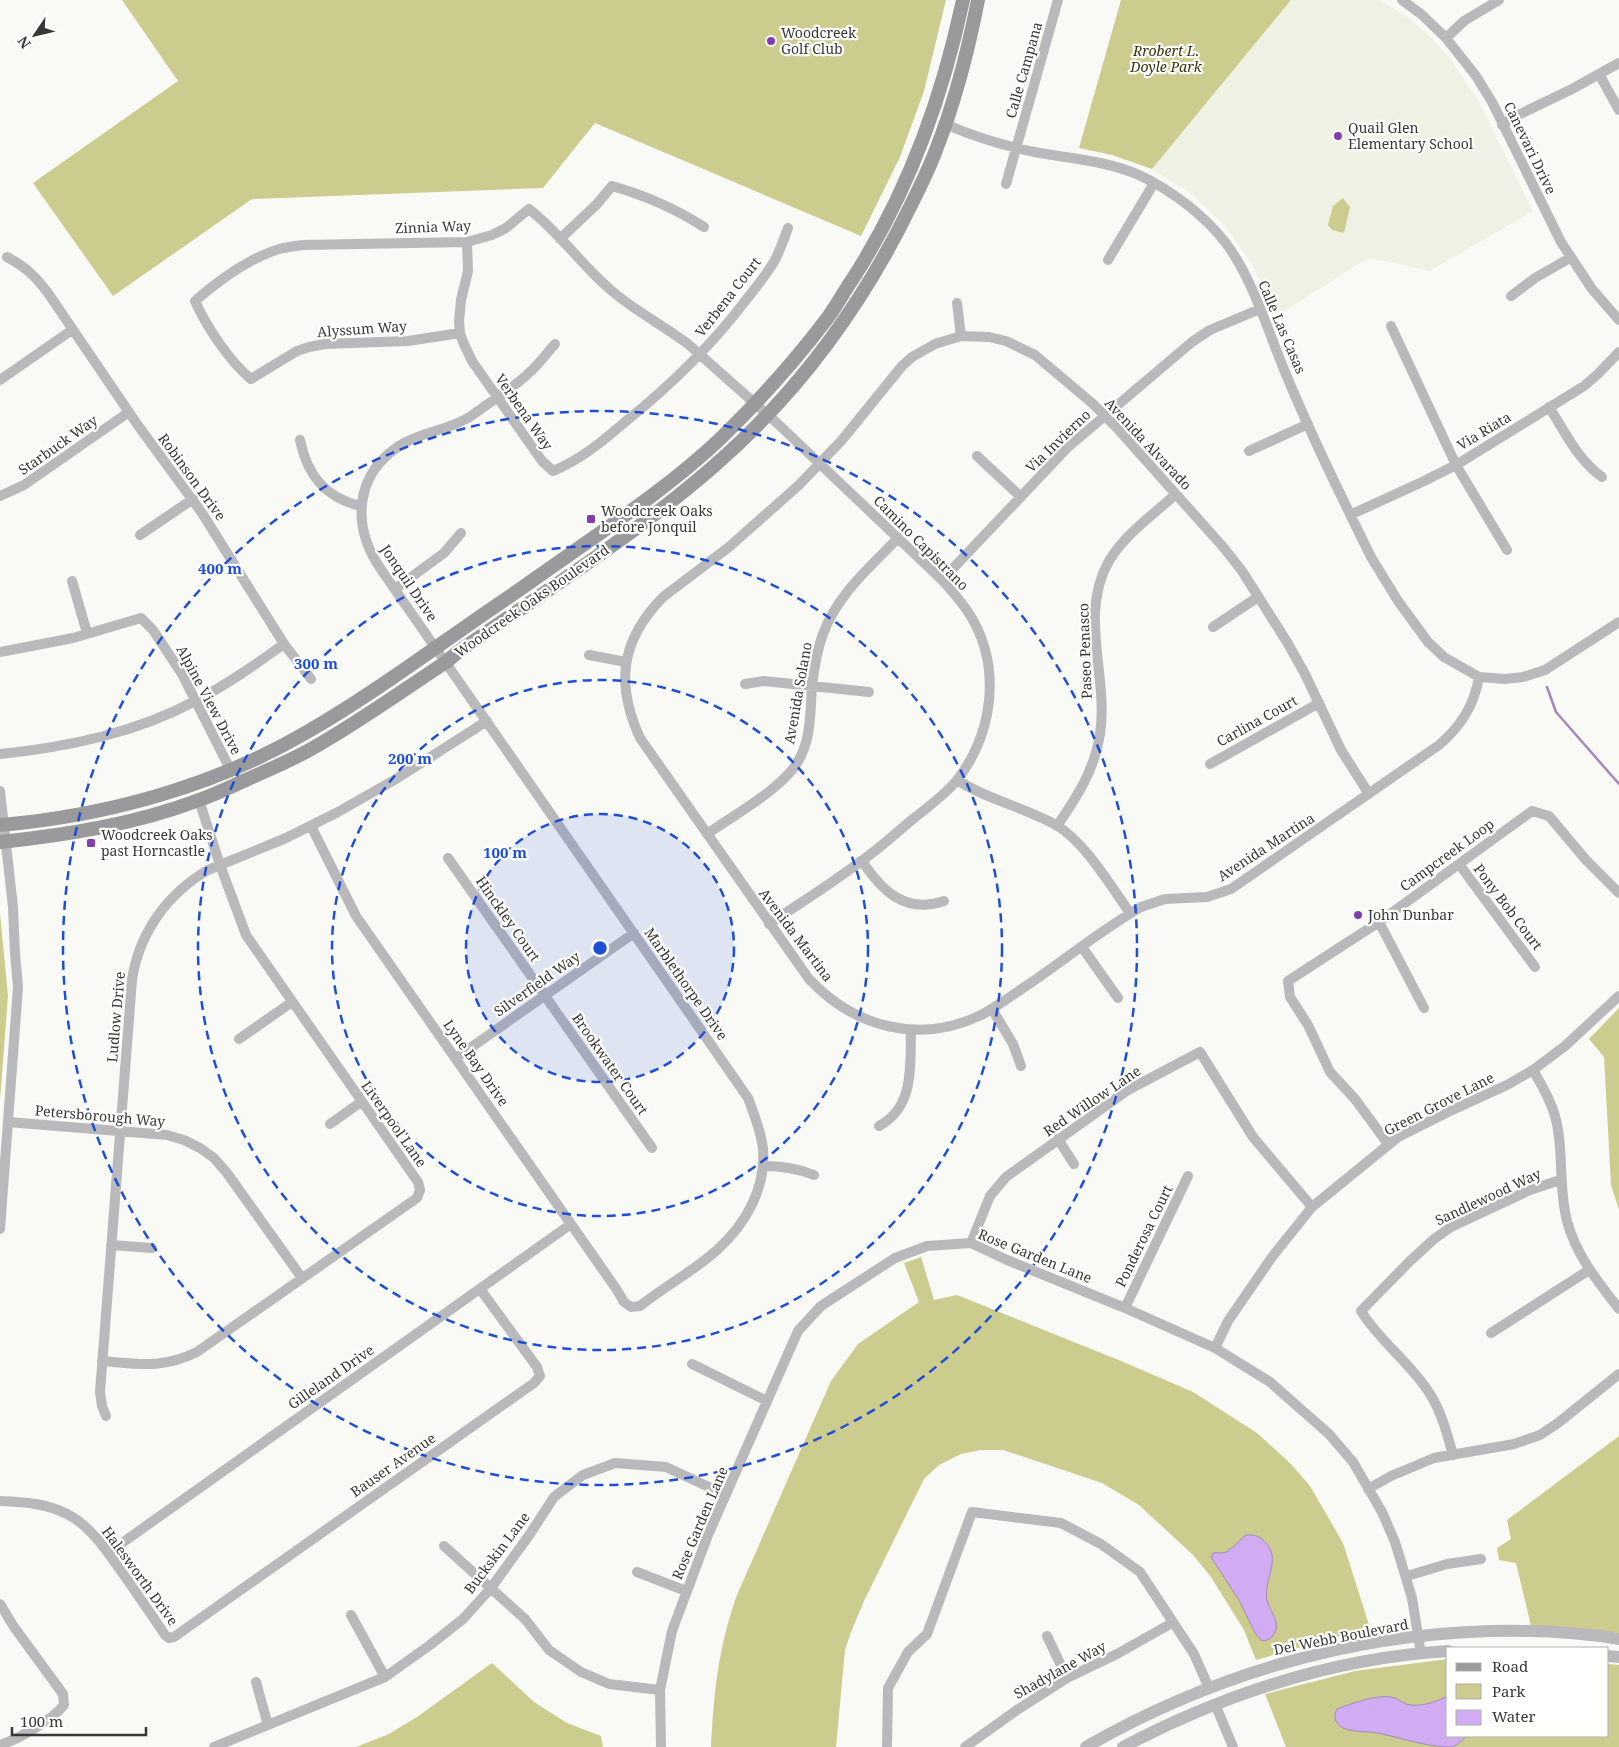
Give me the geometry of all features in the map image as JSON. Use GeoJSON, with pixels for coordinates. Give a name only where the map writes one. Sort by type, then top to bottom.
{"type":"FeatureCollection","features":[{"type":"Feature","properties":{"kind":"main road","name":"Woodcreek Oaks Boulevard"},"geometry":{"type":"LineString","coordinates":[[2,825],[112,807],[160,795],[230,769],[304,734],[351,706],[436,648],[657,492],[717,442],[803,349],[828,317],[872,249],[904,184],[930,119],[946,69],[962,0]]}},
{"type":"Feature","properties":{"kind":"main road","name":"Woodcreek Oaks Boulevard"},"geometry":{"type":"LineString","coordinates":[[3,842],[52,836],[121,823],[199,800],[313,748],[446,662],[664,507],[714,467],[768,415],[811,365],[840,327],[886,254],[933,158],[946,124],[961,73],[978,0]]}},
{"type":"Feature","properties":{"kind":"main road"},"geometry":{"type":"LineString","coordinates":[[930,119],[946,124]]}},
{"type":"Feature","properties":{"kind":"street","name":"Calle Campana"},"geometry":{"type":"LineString","coordinates":[[1006,184],[1058,0]]}},
{"type":"Feature","properties":{"kind":"street","name":"Canevari Drive"},"geometry":{"type":"LineString","coordinates":[[1402,0],[1446,38],[1476,76],[1492,102],[1570,258],[1592,289],[1619,320]]}},
{"type":"Feature","properties":{"kind":"street"},"geometry":{"type":"LineString","coordinates":[[1446,38],[1464,21],[1499,0]]}},
{"type":"Feature","properties":{"kind":"street"},"geometry":{"type":"LineString","coordinates":[[1502,125],[1619,63]]}},
{"type":"Feature","properties":{"kind":"street"},"geometry":{"type":"LineString","coordinates":[[1599,74],[1619,110]]}},
{"type":"Feature","properties":{"kind":"street","name":"Calle Las Casas"},"geometry":{"type":"LineString","coordinates":[[946,124],[1016,148],[1104,163],[1123,169],[1154,183],[1192,209],[1225,243],[1244,272],[1308,424],[1350,515],[1381,575],[1428,642],[1444,657],[1478,677]]}},
{"type":"Feature","properties":{"kind":"street"},"geometry":{"type":"LineString","coordinates":[[1108,260],[1154,183]]}},
{"type":"Feature","properties":{"kind":"street"},"geometry":{"type":"LineString","coordinates":[[560,239],[597,204],[612,186],[628,190],[677,211],[704,227]]}},
{"type":"Feature","properties":{"kind":"street","name":"Zinnia Way"},"geometry":{"type":"LineString","coordinates":[[196,301],[206,291],[260,256],[280,249],[303,245],[467,242],[492,235],[506,228],[529,209],[542,219],[611,291],[638,311],[673,332],[768,415]]}},
{"type":"Feature","properties":{"kind":"street","name":"Verbena Court"},"geometry":{"type":"LineString","coordinates":[[700,354],[734,316],[775,260],[788,228]]}},
{"type":"Feature","properties":{"kind":"street","name":"Verbena Way"},"geometry":{"type":"LineString","coordinates":[[467,242],[468,271],[461,300],[460,333],[472,361],[542,461],[553,471],[569,465],[622,425],[655,398],[700,354]]}},
{"type":"Feature","properties":{"kind":"street","name":"Robinson Drive"},"geometry":{"type":"LineString","coordinates":[[8,257],[24,266],[36,277],[129,412],[192,499],[284,644],[311,679]]}},
{"type":"Feature","properties":{"kind":"street"},"geometry":{"type":"LineString","coordinates":[[1511,296],[1535,278],[1570,258]]}},
{"type":"Feature","properties":{"kind":"street","name":"Alyssum Way"},"geometry":{"type":"LineString","coordinates":[[196,301],[202,316],[239,369],[251,379],[297,351],[309,347],[325,344],[408,341],[460,333]]}},
{"type":"Feature","properties":{"kind":"street"},"geometry":{"type":"LineString","coordinates":[[957,302],[961,336]]}},
{"type":"Feature","properties":{"kind":"street","name":"Via Invierno"},"geometry":{"type":"LineString","coordinates":[[942,580],[1067,448],[1104,416],[1192,342],[1210,330],[1260,310]]}},
{"type":"Feature","properties":{"kind":"street"},"geometry":{"type":"LineString","coordinates":[[1391,326],[1456,465],[1507,550]]}},
{"type":"Feature","properties":{"kind":"street"},"geometry":{"type":"LineString","coordinates":[[0,380],[72,330]]}},
{"type":"Feature","properties":{"kind":"street","name":"Avenida Alvarado"},"geometry":{"type":"LineString","coordinates":[[820,464],[902,366],[912,357],[935,344],[961,336],[989,337],[1006,341],[1028,351],[1047,364],[1104,416],[1176,494],[1242,571],[1287,642],[1341,750],[1369,794]]}},
{"type":"Feature","properties":{"kind":"street","name":"Jonquil Drive"},"geometry":{"type":"LineString","coordinates":[[446,662],[373,558],[366,542],[361,520],[361,506],[370,477],[380,461],[399,446],[421,434],[450,427],[468,418],[498,397],[530,373],[555,344]]}},
{"type":"Feature","properties":{"kind":"street","name":"Via Riata"},"geometry":{"type":"LineString","coordinates":[[1350,515],[1456,465],[1592,380],[1619,352]]}},
{"type":"Feature","properties":{"kind":"street"},"geometry":{"type":"LineString","coordinates":[[1549,408],[1579,455],[1602,477]]}},
{"type":"Feature","properties":{"kind":"street","name":"Starbuck Way"},"geometry":{"type":"LineString","coordinates":[[0,496],[24,485],[129,412]]}},
{"type":"Feature","properties":{"kind":"street","name":"Camino Capistrano"},"geometry":{"type":"LineString","coordinates":[[768,415],[942,580],[958,598],[971,616],[979,633],[989,669],[990,688],[986,724],[975,751],[957,780],[937,800],[862,861],[770,924]]}},
{"type":"Feature","properties":{"kind":"street"},"geometry":{"type":"LineString","coordinates":[[1249,451],[1308,424]]}},
{"type":"Feature","properties":{"kind":"street"},"geometry":{"type":"LineString","coordinates":[[300,440],[304,458],[323,488],[337,499],[361,506]]}},
{"type":"Feature","properties":{"kind":"street"},"geometry":{"type":"LineString","coordinates":[[977,456],[1021,497]]}},
{"type":"Feature","properties":{"kind":"street","name":"Avenida Martina"},"geometry":{"type":"LineString","coordinates":[[820,464],[753,527],[663,597],[651,609],[636,631],[626,662],[626,694],[629,711],[640,738],[808,978],[835,1002],[867,1020],[898,1029],[923,1030],[949,1026],[980,1016],[1130,913],[1165,899],[1207,897],[1231,889],[1439,745],[1458,727],[1471,706],[1478,677]]}},
{"type":"Feature","properties":{"kind":"street","name":"Paseo Penasco"},"geometry":{"type":"LineString","coordinates":[[1057,826],[1088,777],[1096,757],[1101,732],[1095,615],[1096,597],[1101,579],[1108,562],[1122,543],[1176,494]]}},
{"type":"Feature","properties":{"kind":"street"},"geometry":{"type":"LineString","coordinates":[[140,535],[192,499]]}},
{"type":"Feature","properties":{"kind":"street"},"geometry":{"type":"LineString","coordinates":[[395,588],[444,553],[461,533]]}},
{"type":"Feature","properties":{"kind":"street","name":"Avenida Solano"},"geometry":{"type":"LineString","coordinates":[[707,834],[764,794],[793,769],[802,754],[808,736],[812,685],[817,656],[823,634],[833,611],[851,588],[898,538]]}},
{"type":"Feature","properties":{"kind":"street"},"geometry":{"type":"LineString","coordinates":[[72,581],[87,634]]}},
{"type":"Feature","properties":{"kind":"street"},"geometry":{"type":"LineString","coordinates":[[1213,627],[1258,597]]}},
{"type":"Feature","properties":{"kind":"street","name":"Alpine View Drive"},"geometry":{"type":"LineString","coordinates":[[0,652],[87,634],[142,618],[172,658],[230,769]]}},
{"type":"Feature","properties":{"kind":"street"},"geometry":{"type":"LineString","coordinates":[[1478,677],[1505,679],[1523,677],[1545,670],[1619,622]]}},
{"type":"Feature","properties":{"kind":"street"},"geometry":{"type":"LineString","coordinates":[[0,754],[82,743],[122,731],[196,701],[284,644]]}},
{"type":"Feature","properties":{"kind":"street"},"geometry":{"type":"LineString","coordinates":[[589,654],[626,662]]}},
{"type":"Feature","properties":{"kind":"street","name":"Marblethorpe Drive"},"geometry":{"type":"LineString","coordinates":[[446,662],[748,1098],[759,1130],[763,1166],[760,1182],[748,1213],[740,1226],[711,1255],[640,1306],[631,1308]]}},
{"type":"Feature","properties":{"kind":"street"},"geometry":{"type":"LineString","coordinates":[[745,684],[764,681],[870,692]]}},
{"type":"Feature","properties":{"kind":"street","name":"Carlina Court"},"geometry":{"type":"LineString","coordinates":[[1210,764],[1318,703]]}},
{"type":"Feature","properties":{"kind":"street","name":"Ludlow Drive"},"geometry":{"type":"LineString","coordinates":[[106,1416],[100,1392],[132,980],[139,950],[153,922],[171,898],[195,878],[220,865],[311,826],[396,779],[487,721]]}},
{"type":"Feature","properties":{"kind":"street"},"geometry":{"type":"LineString","coordinates":[[957,780],[980,794],[1036,815],[1057,826],[1079,845],[1095,864],[1130,913]]}},
{"type":"Feature","properties":{"kind":"street"},"geometry":{"type":"LineString","coordinates":[[0,791],[3,842],[13,907],[18,987],[0,1229]]}},
{"type":"Feature","properties":{"kind":"street","name":"Liverpool Lane"},"geometry":{"type":"LineString","coordinates":[[102,1361],[157,1365],[184,1358],[210,1343],[417,1198],[420,1190],[418,1182],[246,936],[199,800]]}},
{"type":"Feature","properties":{"kind":"street","name":"Campcreek Loop"},"geometry":{"type":"LineString","coordinates":[[1388,1144],[1355,1099],[1330,1072],[1308,1025],[1290,997],[1288,981],[1379,922],[1532,811],[1549,816],[1586,860],[1619,893]]}},
{"type":"Feature","properties":{"kind":"street","name":"Lyne Bay Drive"},"geometry":{"type":"LineString","coordinates":[[311,826],[356,916],[624,1302],[631,1308]]}},
{"type":"Feature","properties":{"kind":"street","name":"Hinckley Court"},"geometry":{"type":"LineString","coordinates":[[448,858],[544,995]]}},
{"type":"Feature","properties":{"kind":"street"},"geometry":{"type":"LineString","coordinates":[[862,861],[874,879],[887,892],[904,901],[922,906],[944,901]]}},
{"type":"Feature","properties":{"kind":"street","name":"Pony Bob Court"},"geometry":{"type":"LineString","coordinates":[[1458,864],[1536,967]]}},
{"type":"Feature","properties":{"kind":"street"},"geometry":{"type":"LineString","coordinates":[[1379,922],[1424,1008]]}},
{"type":"Feature","properties":{"kind":"street","name":"Silverfield Way"},"geometry":{"type":"LineString","coordinates":[[456,1058],[634,933]]}},
{"type":"Feature","properties":{"kind":"street"},"geometry":{"type":"LineString","coordinates":[[1082,947],[1118,998]]}},
{"type":"Feature","properties":{"kind":"street","name":"Brookwater Court"},"geometry":{"type":"LineString","coordinates":[[544,995],[652,1148]]}},
{"type":"Feature","properties":{"kind":"street","name":"Green Grove Lane"},"geometry":{"type":"LineString","coordinates":[[1215,1348],[1228,1321],[1272,1257],[1312,1207],[1398,1137],[1492,1093],[1533,1070],[1566,1046],[1619,996]]}},
{"type":"Feature","properties":{"kind":"street"},"geometry":{"type":"LineString","coordinates":[[239,1039],[292,1002]]}},
{"type":"Feature","properties":{"kind":"street"},"geometry":{"type":"LineString","coordinates":[[992,1009],[1013,1044],[1021,1066]]}},
{"type":"Feature","properties":{"kind":"street"},"geometry":{"type":"LineString","coordinates":[[879,1126],[897,1113],[906,1095],[909,1081],[911,1030]]}},
{"type":"Feature","properties":{"kind":"street","name":"Red Willow Lane"},"geometry":{"type":"LineString","coordinates":[[971,1243],[990,1196],[1006,1177],[1128,1090],[1200,1052],[1253,1137],[1312,1207]]}},
{"type":"Feature","properties":{"kind":"street"},"geometry":{"type":"LineString","coordinates":[[1533,1070],[1552,1106],[1558,1130],[1562,1201],[1567,1223],[1576,1245],[1590,1270],[1619,1309]]}},
{"type":"Feature","properties":{"kind":"street"},"geometry":{"type":"LineString","coordinates":[[330,1124],[361,1102]]}},
{"type":"Feature","properties":{"kind":"street","name":"Petersborough Way"},"geometry":{"type":"LineString","coordinates":[[8,1122],[167,1135],[184,1140],[200,1148],[214,1158],[227,1173],[302,1278]]}},
{"type":"Feature","properties":{"kind":"street"},"geometry":{"type":"LineString","coordinates":[[1058,1139],[1074,1164]]}},
{"type":"Feature","properties":{"kind":"street"},"geometry":{"type":"LineString","coordinates":[[763,1166],[788,1166],[814,1175]]}},
{"type":"Feature","properties":{"kind":"street","name":"Ponderosa Court"},"geometry":{"type":"LineString","coordinates":[[1125,1308],[1188,1176]]}},
{"type":"Feature","properties":{"kind":"street","name":"Sandlewood Way"},"geometry":{"type":"LineString","coordinates":[[1453,1455],[1442,1417],[1430,1393],[1371,1327],[1361,1312],[1409,1262],[1434,1239],[1451,1227],[1530,1190],[1560,1180]]}},
{"type":"Feature","properties":{"kind":"street","name":"Gilleland Drive"},"geometry":{"type":"LineString","coordinates":[[108,1553],[571,1224]]}},
{"type":"Feature","properties":{"kind":"street","name":"Rose Garden Lane"},"geometry":{"type":"LineString","coordinates":[[660,1747],[660,1690],[672,1631],[686,1591],[726,1495],[798,1331],[821,1306],[895,1258],[926,1246],[971,1243],[1215,1348],[1270,1382],[1329,1434],[1353,1462],[1382,1512],[1395,1542],[1406,1576],[1421,1654]]}},
{"type":"Feature","properties":{"kind":"street"},"geometry":{"type":"LineString","coordinates":[[111,1245],[152,1248]]}},
{"type":"Feature","properties":{"kind":"street"},"geometry":{"type":"LineString","coordinates":[[1491,1333],[1590,1270]]}},
{"type":"Feature","properties":{"kind":"street","name":"Bauser Avenue"},"geometry":{"type":"LineString","coordinates":[[174,1637],[534,1383],[540,1376],[538,1367],[480,1289]]}},
{"type":"Feature","properties":{"kind":"street"},"geometry":{"type":"LineString","coordinates":[[692,1364],[767,1401]]}},
{"type":"Feature","properties":{"kind":"street"},"geometry":{"type":"LineString","coordinates":[[1368,1488],[1390,1476],[1434,1458],[1514,1444],[1540,1435],[1558,1423],[1619,1374]]}},
{"type":"Feature","properties":{"kind":"street","name":"Buckskin Lane"},"geometry":{"type":"LineString","coordinates":[[214,1747],[385,1677],[463,1619],[491,1588],[554,1497],[583,1475],[615,1463],[666,1468],[726,1495]]}},
{"type":"Feature","properties":{"kind":"street","name":"Halesworth Drive"},"geometry":{"type":"LineString","coordinates":[[0,1501],[36,1503],[48,1506],[68,1514],[90,1531],[108,1553],[164,1635],[169,1638],[174,1637]]}},
{"type":"Feature","properties":{"kind":"street"},"geometry":{"type":"LineString","coordinates":[[887,1747],[888,1688],[908,1652],[927,1634],[972,1512],[1061,1523],[1101,1544],[1140,1572],[1194,1654],[1209,1688],[1205,1698],[1198,1705],[1141,1731],[1127,1745]]}},
{"type":"Feature","properties":{"kind":"street"},"geometry":{"type":"LineString","coordinates":[[444,1546],[525,1619],[549,1650],[581,1672],[609,1684],[660,1690]]}},
{"type":"Feature","properties":{"kind":"street"},"geometry":{"type":"LineString","coordinates":[[1406,1576],[1447,1564],[1481,1559]]}},
{"type":"Feature","properties":{"kind":"street"},"geometry":{"type":"LineString","coordinates":[[637,1572],[686,1591]]}},
{"type":"Feature","properties":{"kind":"street"},"geometry":{"type":"LineString","coordinates":[[0,1604],[14,1627],[63,1694],[64,1705],[58,1713],[25,1734],[0,1745]]}},
{"type":"Feature","properties":{"kind":"street"},"geometry":{"type":"LineString","coordinates":[[351,1615],[385,1677]]}},
{"type":"Feature","properties":{"kind":"street","name":"Shadylane Way"},"geometry":{"type":"LineString","coordinates":[[965,1747],[1017,1710],[1068,1678],[1117,1654],[1172,1623]]}},
{"type":"Feature","properties":{"kind":"street","name":"Del Webb Boulevard"},"geometry":{"type":"LineString","coordinates":[[1086,1747],[1153,1712],[1209,1688],[1295,1659],[1347,1648],[1418,1636],[1469,1632],[1558,1632],[1619,1639]]}},
{"type":"Feature","properties":{"kind":"street"},"geometry":{"type":"LineString","coordinates":[[1047,1636],[1068,1678]]}},
{"type":"Feature","properties":{"kind":"street","name":"Del Webb Boulevard"},"geometry":{"type":"LineString","coordinates":[[1127,1745],[1215,1704],[1300,1677],[1350,1664],[1446,1651]]}},
{"type":"Feature","properties":{"kind":"street"},"geometry":{"type":"LineString","coordinates":[[256,1682],[268,1725]]}},
{"type":"Feature","properties":{"kind":"street"},"geometry":{"type":"LineString","coordinates":[[1215,1704],[1233,1747]]}},
{"type":"Feature","properties":{"kind":"shaded area","name":"Quail Glen Elementary School"},"geometry":{"type":"Polygon","coordinates":[[[1291,0],[1380,0],[1409,18],[1450,58],[1479,102],[1533,211],[1430,271],[1368,258],[1275,317],[1253,266],[1226,227],[1192,194],[1152,169],[1291,0]]]}},
{"type":"Feature","properties":{"kind":"green space"},"geometry":{"type":"Polygon","coordinates":[[[122,0],[946,0],[924,91],[900,157],[861,236],[595,123],[543,188],[252,199],[113,296],[33,183],[178,81],[122,0]]]}},
{"type":"Feature","properties":{"kind":"green space","name":"Rrobert L. Doyle Park"},"geometry":{"type":"Polygon","coordinates":[[[1121,0],[1291,0],[1152,169],[1112,155],[1079,148],[1121,0]]]}},
{"type":"Feature","properties":{"kind":"green space"},"geometry":{"type":"Polygon","coordinates":[[[1343,198],[1350,207],[1344,233],[1332,230],[1328,225],[1333,206],[1343,198]]]}},
{"type":"Feature","properties":{"kind":"green space"},"geometry":{"type":"Polygon","coordinates":[[[0,913],[8,996],[0,1100],[0,913]]]}},
{"type":"Feature","properties":{"kind":"green space"},"geometry":{"type":"Polygon","coordinates":[[[1619,1008],[1619,1210],[1611,1185],[1604,1057],[1589,1039],[1619,1008]]]}},
{"type":"Feature","properties":{"kind":"green space"},"geometry":{"type":"Polygon","coordinates":[[[921,1257],[934,1300],[957,1295],[1121,1361],[1193,1392],[1257,1433],[1291,1464],[1310,1486],[1343,1543],[1370,1628],[1256,1660],[1244,1630],[1211,1577],[1193,1555],[1139,1505],[1102,1483],[1003,1450],[981,1450],[961,1454],[939,1465],[924,1479],[864,1601],[845,1650],[836,1747],[711,1747],[721,1652],[737,1595],[831,1381],[858,1344],[919,1302],[904,1263],[921,1257]]]}},
{"type":"Feature","properties":{"kind":"green space"},"geometry":{"type":"Polygon","coordinates":[[[1619,1436],[1619,1633],[1531,1626],[1516,1563],[1499,1560],[1497,1548],[1511,1539],[1507,1520],[1619,1436]]]}},
{"type":"Feature","properties":{"kind":"green space"},"geometry":{"type":"Polygon","coordinates":[[[1446,1659],[1446,1737],[1609,1737],[1609,1664],[1619,1665],[1619,1747],[1286,1747],[1265,1694],[1355,1671],[1446,1659]]]}},
{"type":"Feature","properties":{"kind":"green space"},"geometry":{"type":"Polygon","coordinates":[[[492,1663],[534,1702],[567,1723],[601,1736],[603,1747],[356,1747],[389,1734],[417,1717],[492,1663]]]}},
{"type":"Feature","properties":{"kind":"water"},"geometry":{"type":"Polygon","coordinates":[[[1246,1535],[1262,1539],[1272,1554],[1267,1600],[1276,1622],[1276,1629],[1271,1638],[1262,1641],[1255,1633],[1239,1600],[1211,1557],[1213,1553],[1228,1551],[1246,1535]]]}},
{"type":"Feature","properties":{"kind":"water"},"geometry":{"type":"Polygon","coordinates":[[[1391,1697],[1411,1705],[1433,1702],[1446,1697],[1446,1737],[1466,1737],[1451,1747],[1423,1744],[1378,1733],[1348,1730],[1340,1726],[1335,1718],[1337,1709],[1371,1698],[1391,1697]]]}},
{"type":"Feature","properties":{"kind":"waterway"},"geometry":{"type":"LineString","coordinates":[[1547,687],[1556,712],[1619,784]]}},
{"type":"Feature","properties":{"kind":"place","name":"Woodcreek Golf Club"},"geometry":{"type":"Point","coordinates":[771,41]}},
{"type":"Feature","properties":{"kind":"place","name":"Quail Glen Elementary School"},"geometry":{"type":"Point","coordinates":[1338,136]}},
{"type":"Feature","properties":{"kind":"place","name":"Woodcreek Oaks before Jonquil"},"geometry":{"type":"Point","coordinates":[591,519]}},
{"type":"Feature","properties":{"kind":"place","name":"Woodcreek Oaks past Horncastle"},"geometry":{"type":"Point","coordinates":[91,843]}},
{"type":"Feature","properties":{"kind":"place","name":"John Dunbar"},"geometry":{"type":"Point","coordinates":[1358,915]}}]}
